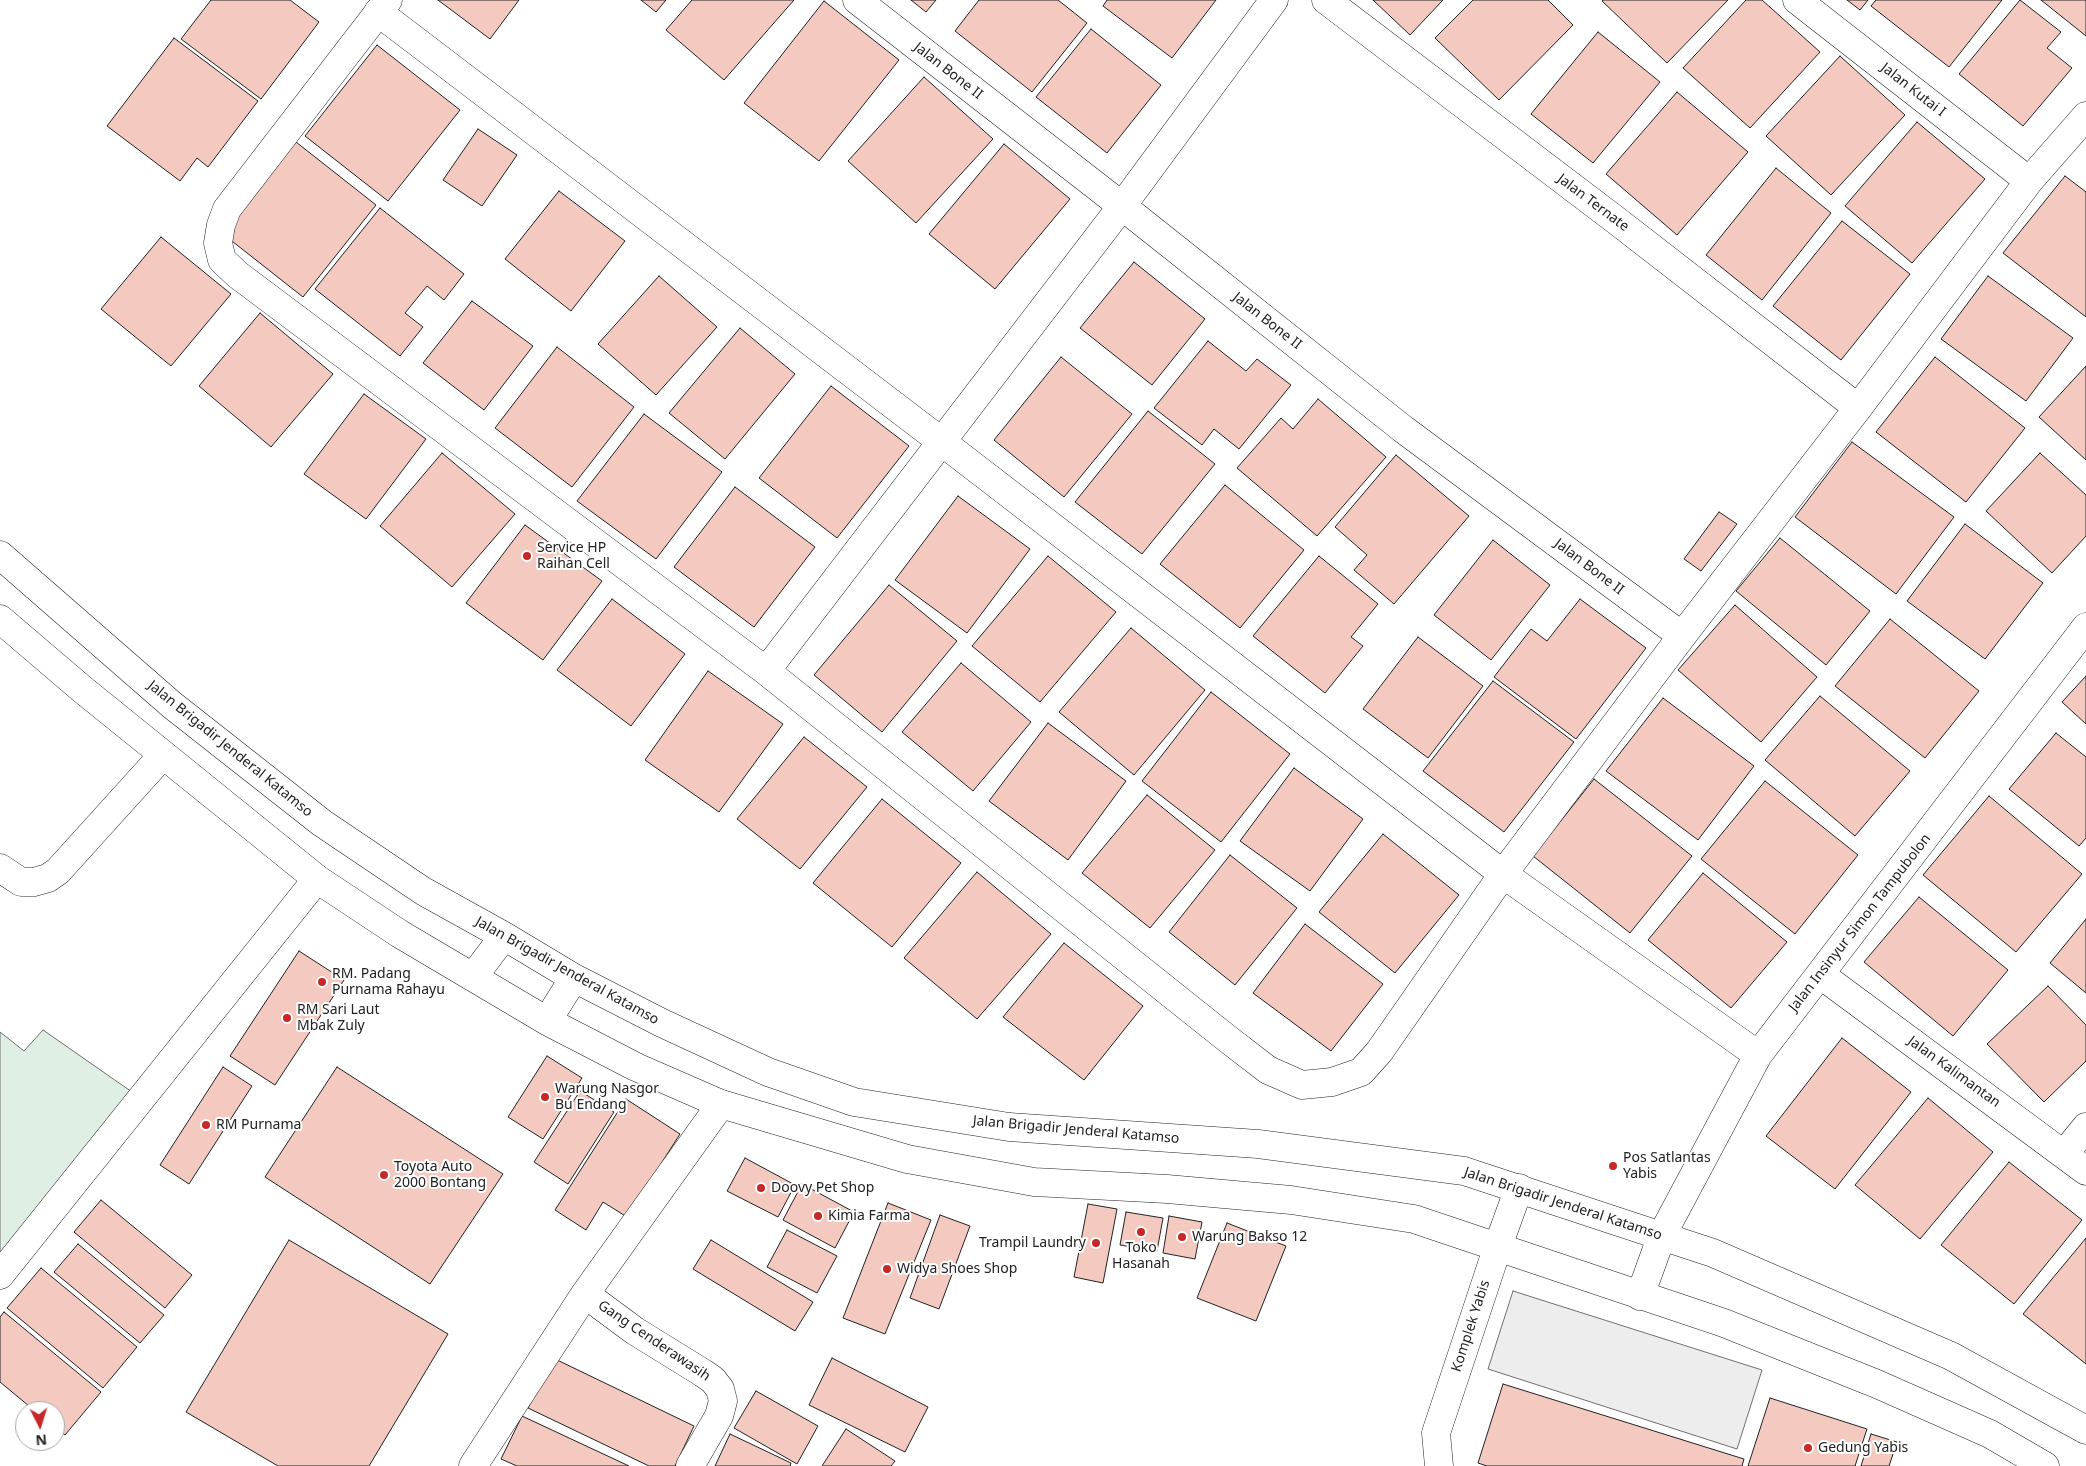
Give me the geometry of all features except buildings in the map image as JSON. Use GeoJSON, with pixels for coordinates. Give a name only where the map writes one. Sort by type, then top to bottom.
{"type":"FeatureCollection","features":[{"type":"Feature","properties":{"kind":"street","name":"Jalan Bone II"},"geometry":{"type":"LineString","coordinates":[[856,0],[1122,206],[1403,429],[1682,636]]}},
{"type":"Feature","properties":{"kind":"street"},"geometry":{"type":"LineString","coordinates":[[766,671],[1122,206],[1274,0]]}},
{"type":"Feature","properties":{"kind":"street","name":"Jalan Ternate"},"geometry":{"type":"LineString","coordinates":[[1326,0],[1618,222],[1858,408]]}},
{"type":"Feature","properties":{"kind":"street","name":"Jalan Kutai I"},"geometry":{"type":"LineString","coordinates":[[1797,0],[2029,180]]}},
{"type":"Feature","properties":{"kind":"street"},"geometry":{"type":"LineString","coordinates":[[1758,1055],[1503,874],[942,442],[383,6],[227,209],[221,225],[218,243],[222,260],[238,275],[766,671],[1268,1070],[1302,1085],[1332,1082],[1361,1072],[1379,1052],[1503,874],[1682,636],[1858,408],[2029,180],[2086,116]]}},
{"type":"Feature","properties":{"kind":"street","name":"Jalan Brigadir Jenderal Katamso"},"geometry":{"type":"LineString","coordinates":[[0,555],[172,705],[322,823],[423,892],[504,936],[574,978],[662,1023],[768,1072],[854,1102],[1009,1127],[1267,1146],[1464,1171],[1713,1253],[1951,1356],[2086,1430]]}},
{"type":"Feature","properties":{"kind":"street"},"geometry":{"type":"LineString","coordinates":[[0,620],[82,689],[317,879],[400,934],[547,1020],[636,1067],[721,1104],[906,1159],[985,1174],[1034,1182],[1167,1189],[1291,1200],[1414,1219],[1724,1323],[1878,1384],[1990,1434],[2045,1466]]}},
{"type":"Feature","properties":{"kind":"street","name":"Jalan Insinyur Simon Tampubolon"},"geometry":{"type":"LineString","coordinates":[[1640,1296],[1662,1236],[1758,1055],[2086,627]]}},
{"type":"Feature","properties":{"kind":"street"},"geometry":{"type":"LineString","coordinates":[[0,868],[21,882],[34,882],[48,878],[58,870],[163,754]]}},
{"type":"Feature","properties":{"kind":"street"},"geometry":{"type":"LineString","coordinates":[[0,1275],[317,879]]}},
{"type":"Feature","properties":{"kind":"street"},"geometry":{"type":"LineString","coordinates":[[473,977],[504,936]]}},
{"type":"Feature","properties":{"kind":"street","name":"Jalan Kalimantan"},"geometry":{"type":"LineString","coordinates":[[1821,975],[2086,1171]]}},
{"type":"Feature","properties":{"kind":"street"},"geometry":{"type":"LineString","coordinates":[[547,1020],[574,978]]}},
{"type":"Feature","properties":{"kind":"street","name":"Gang Cenderawasih"},"geometry":{"type":"LineString","coordinates":[[690,1466],[719,1416],[723,1400],[720,1389],[708,1376],[635,1331],[585,1294],[721,1104]]}},
{"type":"Feature","properties":{"kind":"street"},"geometry":{"type":"LineString","coordinates":[[2064,1154],[2086,1127]]}},
{"type":"Feature","properties":{"kind":"street","name":"Komplek Yabis"},"geometry":{"type":"LineString","coordinates":[[1439,1466],[1436,1433],[1518,1188]]}},
{"type":"Feature","properties":{"kind":"street"},"geometry":{"type":"LineString","coordinates":[[473,1466],[585,1294]]}},
{"type":"Feature","properties":{"kind":"green space"},"geometry":{"type":"Polygon","coordinates":[[[43,1030],[132,1092],[0,1256],[0,1032],[24,1051],[43,1030]]]}},
{"type":"Feature","properties":{"kind":"shaded area"},"geometry":{"type":"Polygon","coordinates":[[[1513,1291],[1762,1370],[1737,1449],[1488,1369],[1513,1291]]]}},
{"type":"Feature","properties":{"kind":"place","name":"Service HP Raihan Cell"},"geometry":{"type":"Point","coordinates":[527,556]}},
{"type":"Feature","properties":{"kind":"place","name":"RM. Padang Purnama Rahayu"},"geometry":{"type":"Point","coordinates":[322,982]}},
{"type":"Feature","properties":{"kind":"place","name":"RM Sari Laut Mbak Zuly"},"geometry":{"type":"Point","coordinates":[287,1018]}},
{"type":"Feature","properties":{"kind":"place","name":"Warung Nasgor Bu Endang"},"geometry":{"type":"Point","coordinates":[545,1097]}},
{"type":"Feature","properties":{"kind":"place","name":"RM Purnama"},"geometry":{"type":"Point","coordinates":[206,1125]}},
{"type":"Feature","properties":{"kind":"place","name":"Pos Satlantas Yabis"},"geometry":{"type":"Point","coordinates":[1613,1166]}},
{"type":"Feature","properties":{"kind":"place","name":"Toyota Auto 2000 Bontang"},"geometry":{"type":"Point","coordinates":[384,1175]}},
{"type":"Feature","properties":{"kind":"place","name":"Doovy Pet Shop"},"geometry":{"type":"Point","coordinates":[761,1188]}},
{"type":"Feature","properties":{"kind":"place","name":"Kimia Farma"},"geometry":{"type":"Point","coordinates":[818,1216]}},
{"type":"Feature","properties":{"kind":"place","name":"Toko Hasanah"},"geometry":{"type":"Point","coordinates":[1141,1232]}},
{"type":"Feature","properties":{"kind":"place","name":"Warung Bakso 12"},"geometry":{"type":"Point","coordinates":[1182,1237]}},
{"type":"Feature","properties":{"kind":"place","name":"Trampil Laundry"},"geometry":{"type":"Point","coordinates":[1096,1243]}},
{"type":"Feature","properties":{"kind":"place","name":"Widya Shoes Shop"},"geometry":{"type":"Point","coordinates":[887,1269]}},
{"type":"Feature","properties":{"kind":"place","name":"Gedung Yabis"},"geometry":{"type":"Point","coordinates":[1808,1448]}}]}
